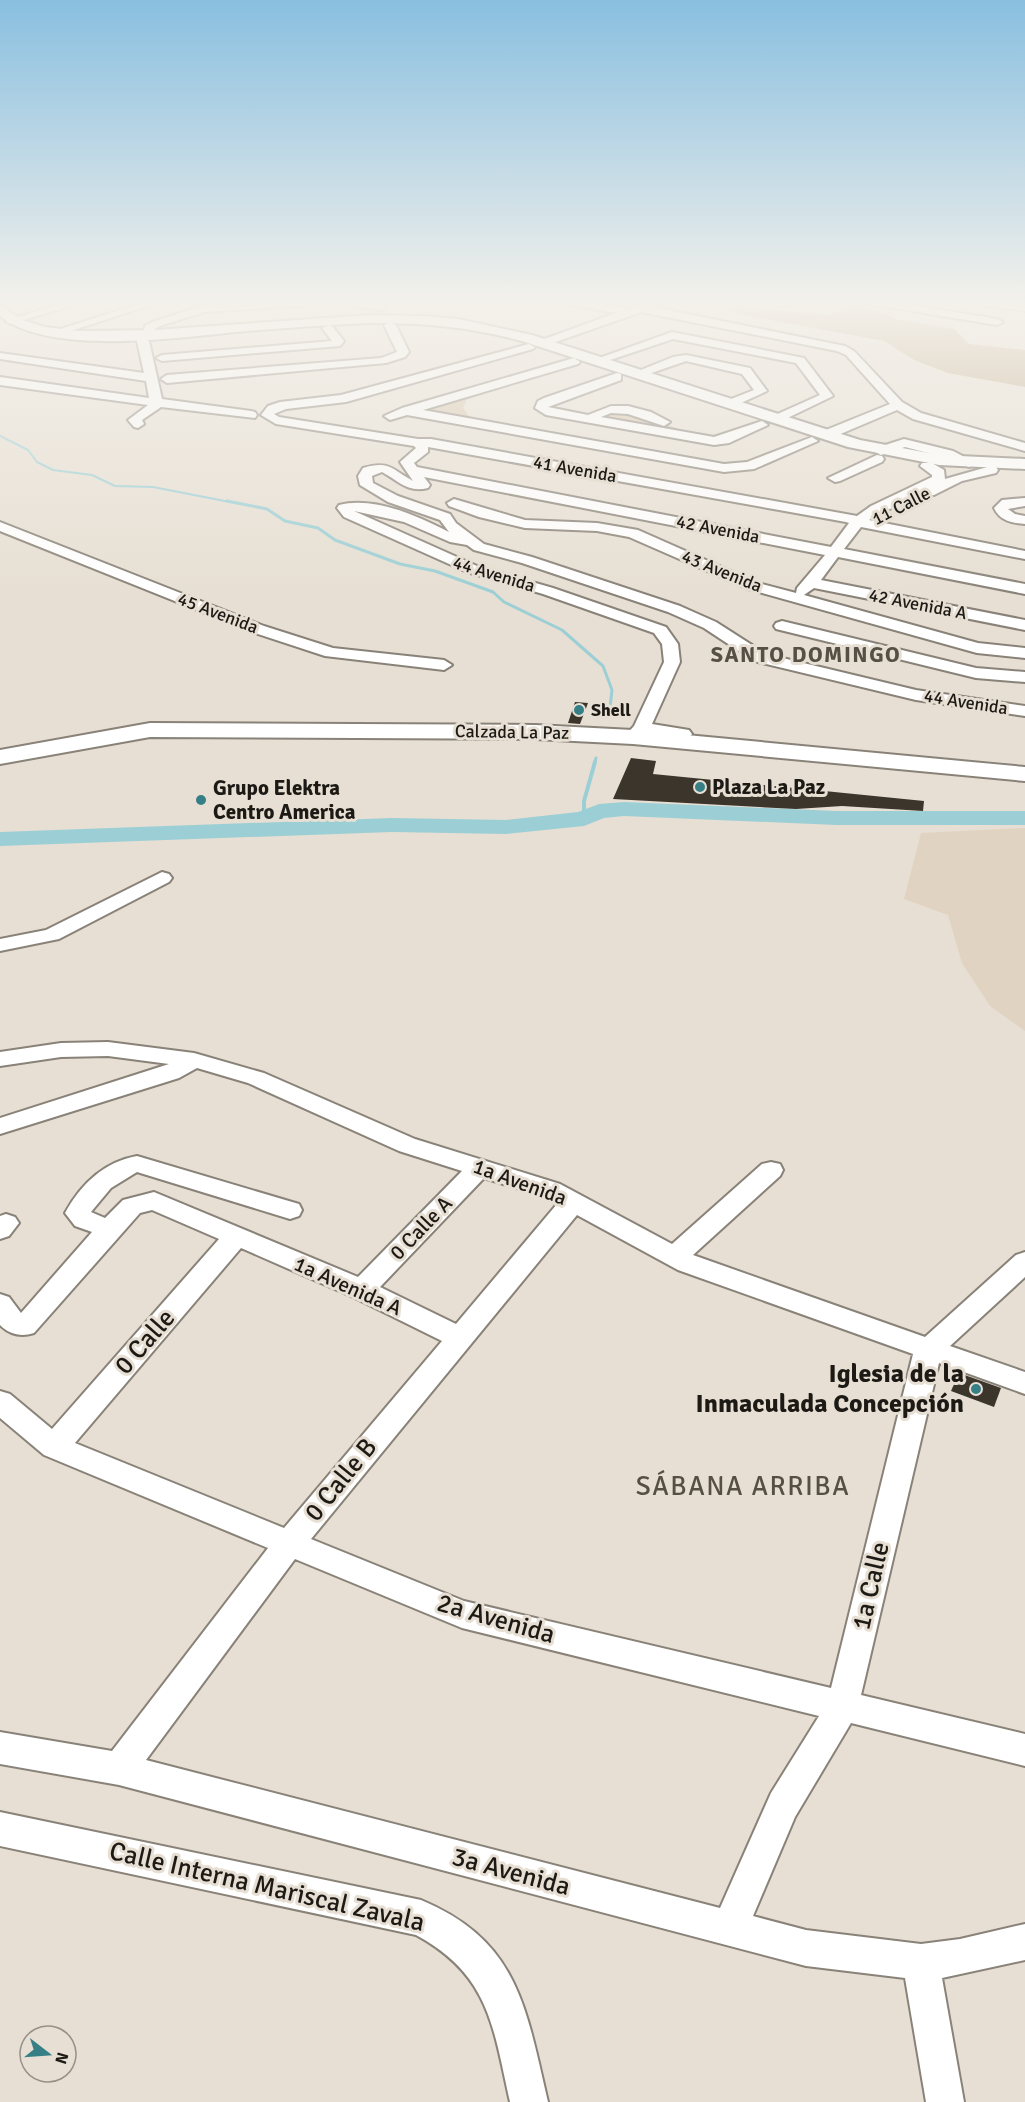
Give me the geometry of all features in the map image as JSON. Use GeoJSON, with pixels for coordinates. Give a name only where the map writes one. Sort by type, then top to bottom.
{"type":"FeatureCollection","features":[{"type":"Feature","properties":{"kind":"main road"},"geometry":{"type":"LineString","coordinates":[[699,399],[808,435],[927,466],[949,475],[991,470],[1025,470]]}},
{"type":"Feature","properties":{"kind":"main road"},"geometry":{"type":"LineString","coordinates":[[700,399],[730,404],[770,422]]}},
{"type":"Feature","properties":{"kind":"main road"},"geometry":{"type":"LineString","coordinates":[[879,455],[969,463],[1025,464]]}},
{"type":"Feature","properties":{"kind":"main road"},"geometry":{"type":"LineString","coordinates":[[903,456],[949,475]]}},
{"type":"Feature","properties":{"kind":"main road","name":"Calzada La Paz"},"geometry":{"type":"LineString","coordinates":[[0,757],[110,736],[171,729],[637,733],[1025,774]]}},
{"type":"Feature","properties":{"kind":"main road","name":"Calzada La Paz"},"geometry":{"type":"LineString","coordinates":[[0,765],[116,744],[172,739],[527,740],[581,741],[686,750],[1025,783]]}},
{"type":"Feature","properties":{"kind":"street"},"geometry":{"type":"LineString","coordinates":[[124,399],[251,415]]}},
{"type":"Feature","properties":{"kind":"street"},"geometry":{"type":"LineString","coordinates":[[156,399],[157,404]]}},
{"type":"Feature","properties":{"kind":"street","name":"41 Avenida"},"geometry":{"type":"LineString","coordinates":[[303,399],[278,407],[267,415],[276,420],[418,443],[431,443],[860,521],[1025,548]]}},
{"type":"Feature","properties":{"kind":"street"},"geometry":{"type":"LineString","coordinates":[[390,416],[447,399]]}},
{"type":"Feature","properties":{"kind":"street"},"geometry":{"type":"LineString","coordinates":[[471,399],[466,408],[472,416],[494,427]]}},
{"type":"Feature","properties":{"kind":"street"},"geometry":{"type":"LineString","coordinates":[[552,399],[541,406],[546,411],[711,440],[724,440],[820,399]]}},
{"type":"Feature","properties":{"kind":"street"},"geometry":{"type":"LineString","coordinates":[[730,404],[742,399]]}},
{"type":"Feature","properties":{"kind":"street"},"geometry":{"type":"LineString","coordinates":[[893,399],[898,405],[918,416],[1022,447]]}},
{"type":"Feature","properties":{"kind":"street"},"geometry":{"type":"LineString","coordinates":[[210,410],[224,400]]}},
{"type":"Feature","properties":{"kind":"street"},"geometry":{"type":"LineString","coordinates":[[138,424],[135,420],[157,404]]}},
{"type":"Feature","properties":{"kind":"street"},"geometry":{"type":"LineString","coordinates":[[406,411],[724,468],[749,466],[808,435],[898,405]]}},
{"type":"Feature","properties":{"kind":"street"},"geometry":{"type":"LineString","coordinates":[[589,419],[612,409],[634,410],[691,432],[694,437]]}},
{"type":"Feature","properties":{"kind":"street"},"geometry":{"type":"LineString","coordinates":[[558,466],[612,423]]}},
{"type":"Feature","properties":{"kind":"street"},"geometry":{"type":"LineString","coordinates":[[411,470],[407,462],[423,449],[418,443]]}},
{"type":"Feature","properties":{"kind":"street"},"geometry":{"type":"LineString","coordinates":[[835,478],[904,443],[948,454],[969,463]]}},
{"type":"Feature","properties":{"kind":"street","name":"11 Calle"},"geometry":{"type":"LineString","coordinates":[[860,521],[938,479],[939,473],[927,466]]}},
{"type":"Feature","properties":{"kind":"street","name":"44 Avenida"},"geometry":{"type":"LineString","coordinates":[[411,470],[424,484],[418,487],[407,484],[399,480],[390,469],[384,468],[372,469],[366,476],[367,484],[379,493],[439,514],[479,547],[581,577],[683,613],[710,625],[760,658],[962,703],[1025,711]]}},
{"type":"Feature","properties":{"kind":"street","name":"42 Avenida"},"geometry":{"type":"LineString","coordinates":[[411,470],[1025,589]]}},
{"type":"Feature","properties":{"kind":"street","name":"11 Calle"},"geometry":{"type":"LineString","coordinates":[[860,521],[949,475]]}},
{"type":"Feature","properties":{"kind":"street"},"geometry":{"type":"LineString","coordinates":[[1025,502],[1007,503],[1001,508],[1009,517],[1025,520]]}},
{"type":"Feature","properties":{"kind":"street","name":"43 Avenida"},"geometry":{"type":"LineString","coordinates":[[454,503],[525,524],[597,526],[633,533],[731,578],[797,601],[818,604],[977,648],[1025,652]]}},
{"type":"Feature","properties":{"kind":"street","name":"44 Avenida"},"geometry":{"type":"LineString","coordinates":[[469,540],[459,540],[421,523],[382,512],[356,506],[344,508],[349,514],[471,569],[548,591],[660,630],[669,641],[673,653],[672,662],[637,733]]}},
{"type":"Feature","properties":{"kind":"street"},"geometry":{"type":"LineString","coordinates":[[760,658],[797,601],[860,521]]}},
{"type":"Feature","properties":{"kind":"street","name":"41 Avenida"},"geometry":{"type":"LineString","coordinates":[[860,521],[1025,555]]}},
{"type":"Feature","properties":{"kind":"street","name":"45 Avenida"},"geometry":{"type":"LineString","coordinates":[[0,526],[248,625],[331,653],[444,664]]}},
{"type":"Feature","properties":{"kind":"street","name":"42 Avenida A"},"geometry":{"type":"LineString","coordinates":[[811,583],[1025,625]]}},
{"type":"Feature","properties":{"kind":"street"},"geometry":{"type":"LineString","coordinates":[[782,626],[976,674],[1025,677]]}},
{"type":"Feature","properties":{"kind":"street"},"geometry":{"type":"LineString","coordinates":[[848,679],[876,650]]}},
{"type":"Feature","properties":{"kind":"street"},"geometry":{"type":"LineString","coordinates":[[637,733],[683,734]]}},
{"type":"Feature","properties":{"kind":"street"},"geometry":{"type":"LineString","coordinates":[[0,945],[52,935],[162,878]]}},
{"type":"Feature","properties":{"kind":"street","name":"1a Avenida"},"geometry":{"type":"LineString","coordinates":[[0,1059],[61,1050],[108,1049],[194,1060],[256,1078],[407,1145],[527,1181],[574,1201],[687,1263],[1025,1383]]}},
{"type":"Feature","properties":{"kind":"street"},"geometry":{"type":"LineString","coordinates":[[0,1126],[171,1073],[194,1060]]}},
{"type":"Feature","properties":{"kind":"street"},"geometry":{"type":"LineString","coordinates":[[110,1229],[84,1220],[78,1213],[112,1173],[129,1164],[137,1164],[290,1210]]}},
{"type":"Feature","properties":{"kind":"street","name":"0 Calle A"},"geometry":{"type":"LineString","coordinates":[[362,1290],[480,1167]]}},
{"type":"Feature","properties":{"kind":"street"},"geometry":{"type":"LineString","coordinates":[[675,1256],[771,1170]]}},
{"type":"Feature","properties":{"kind":"street","name":"1a Avenida A"},"geometry":{"type":"LineString","coordinates":[[0,1304],[11,1321],[18,1326],[26,1326],[132,1206],[154,1201],[362,1290],[459,1336]]}},
{"type":"Feature","properties":{"kind":"street","name":"0 Calle B"},"geometry":{"type":"LineString","coordinates":[[119,1769],[290,1542],[459,1336],[574,1201]]}},
{"type":"Feature","properties":{"kind":"street","name":"0 Calle"},"geometry":{"type":"LineString","coordinates":[[54,1447],[236,1238]]}},
{"type":"Feature","properties":{"kind":"street"},"geometry":{"type":"LineString","coordinates":[[928,1350],[1025,1262]]}},
{"type":"Feature","properties":{"kind":"street","name":"1a Calle"},"geometry":{"type":"LineString","coordinates":[[729,1929],[783,1805],[842,1708],[928,1350]]}},
{"type":"Feature","properties":{"kind":"street","name":"2a Avenida"},"geometry":{"type":"LineString","coordinates":[[0,1402],[54,1447],[462,1614],[842,1708],[1025,1750]]}},
{"type":"Feature","properties":{"kind":"street","name":"3a Avenida"},"geometry":{"type":"LineString","coordinates":[[0,1748],[119,1769],[806,1948],[921,1962],[960,1957],[1025,1942]]}},
{"type":"Feature","properties":{"kind":"street","name":"Calle Interna Mariscal Zavala"},"geometry":{"type":"LineString","coordinates":[[0,1829],[421,1918],[442,1928],[484,1964],[503,1997],[529,2102]]}},
{"type":"Feature","properties":{"kind":"street"},"geometry":{"type":"LineString","coordinates":[[921,1962],[945,2102]]}},
{"type":"Feature","properties":{"kind":"shaded area"},"geometry":{"type":"Polygon","coordinates":[[[453,399],[467,399],[463,408],[469,416],[481,424],[411,411],[453,399]]]}},
{"type":"Feature","properties":{"kind":"shaded area"},"geometry":{"type":"Polygon","coordinates":[[[632,411],[689,433],[593,419],[600,414],[632,411]]]}},
{"type":"Feature","properties":{"kind":"shaded area"},"geometry":{"type":"Polygon","coordinates":[[[1025,828],[1025,1031],[990,1006],[962,963],[948,915],[904,899],[921,833],[1025,828]]]}},
{"type":"Feature","properties":{"kind":"building","name":"Shell"},"geometry":{"type":"Polygon","coordinates":[[[575,702],[588,703],[580,724],[568,723],[575,702]]]}},
{"type":"Feature","properties":{"kind":"building","name":"Plaza La Paz"},"geometry":{"type":"Polygon","coordinates":[[[631,758],[656,761],[653,774],[924,801],[923,811],[842,806],[796,809],[613,799],[631,758]]]}},
{"type":"Feature","properties":{"kind":"building","name":"Iglesia de la Inmaculada Concepción"},"geometry":{"type":"Polygon","coordinates":[[[959,1373],[1001,1388],[994,1407],[951,1391],[959,1373]]]}},
{"type":"Feature","properties":{"kind":"waterway"},"geometry":{"type":"LineString","coordinates":[[0,436],[28,450],[37,462],[53,470],[92,475],[115,486],[153,487],[235,503]]}},
{"type":"Feature","properties":{"kind":"waterway"},"geometry":{"type":"LineString","coordinates":[[227,501],[267,509],[285,521],[318,528],[335,540],[400,564],[435,571],[493,592],[504,602],[562,630],[603,666],[612,690],[609,716]]}},
{"type":"Feature","properties":{"kind":"waterway"},"geometry":{"type":"LineString","coordinates":[[594,764],[596,758]]}},
{"type":"Feature","properties":{"kind":"waterway"},"geometry":{"type":"LineString","coordinates":[[584,819],[584,801],[595,762]]}},
{"type":"Feature","properties":{"kind":"waterway"},"geometry":{"type":"LineString","coordinates":[[0,839],[392,825],[506,827],[584,819],[599,811],[624,809],[836,818],[1025,818]]}},
{"type":"Feature","properties":{"kind":"place","name":"Shell"},"geometry":{"type":"Point","coordinates":[579,710]}},
{"type":"Feature","properties":{"kind":"place","name":"Plaza La Paz"},"geometry":{"type":"Point","coordinates":[700,787]}},
{"type":"Feature","properties":{"kind":"place","name":"Grupo Elektra Centro America"},"geometry":{"type":"Point","coordinates":[201,800]}},
{"type":"Feature","properties":{"kind":"place","name":"Iglesia de la Inmaculada Concepción"},"geometry":{"type":"Point","coordinates":[976,1389]}},
{"type":"Feature","properties":{"kind":"district","name":"SANTO DOMINGO"},"geometry":{"type":"Point","coordinates":[806,654]}},
{"type":"Feature","properties":{"kind":"district","name":"SÁBANA ARRIBA"},"geometry":{"type":"Point","coordinates":[743,1486]}}]}
